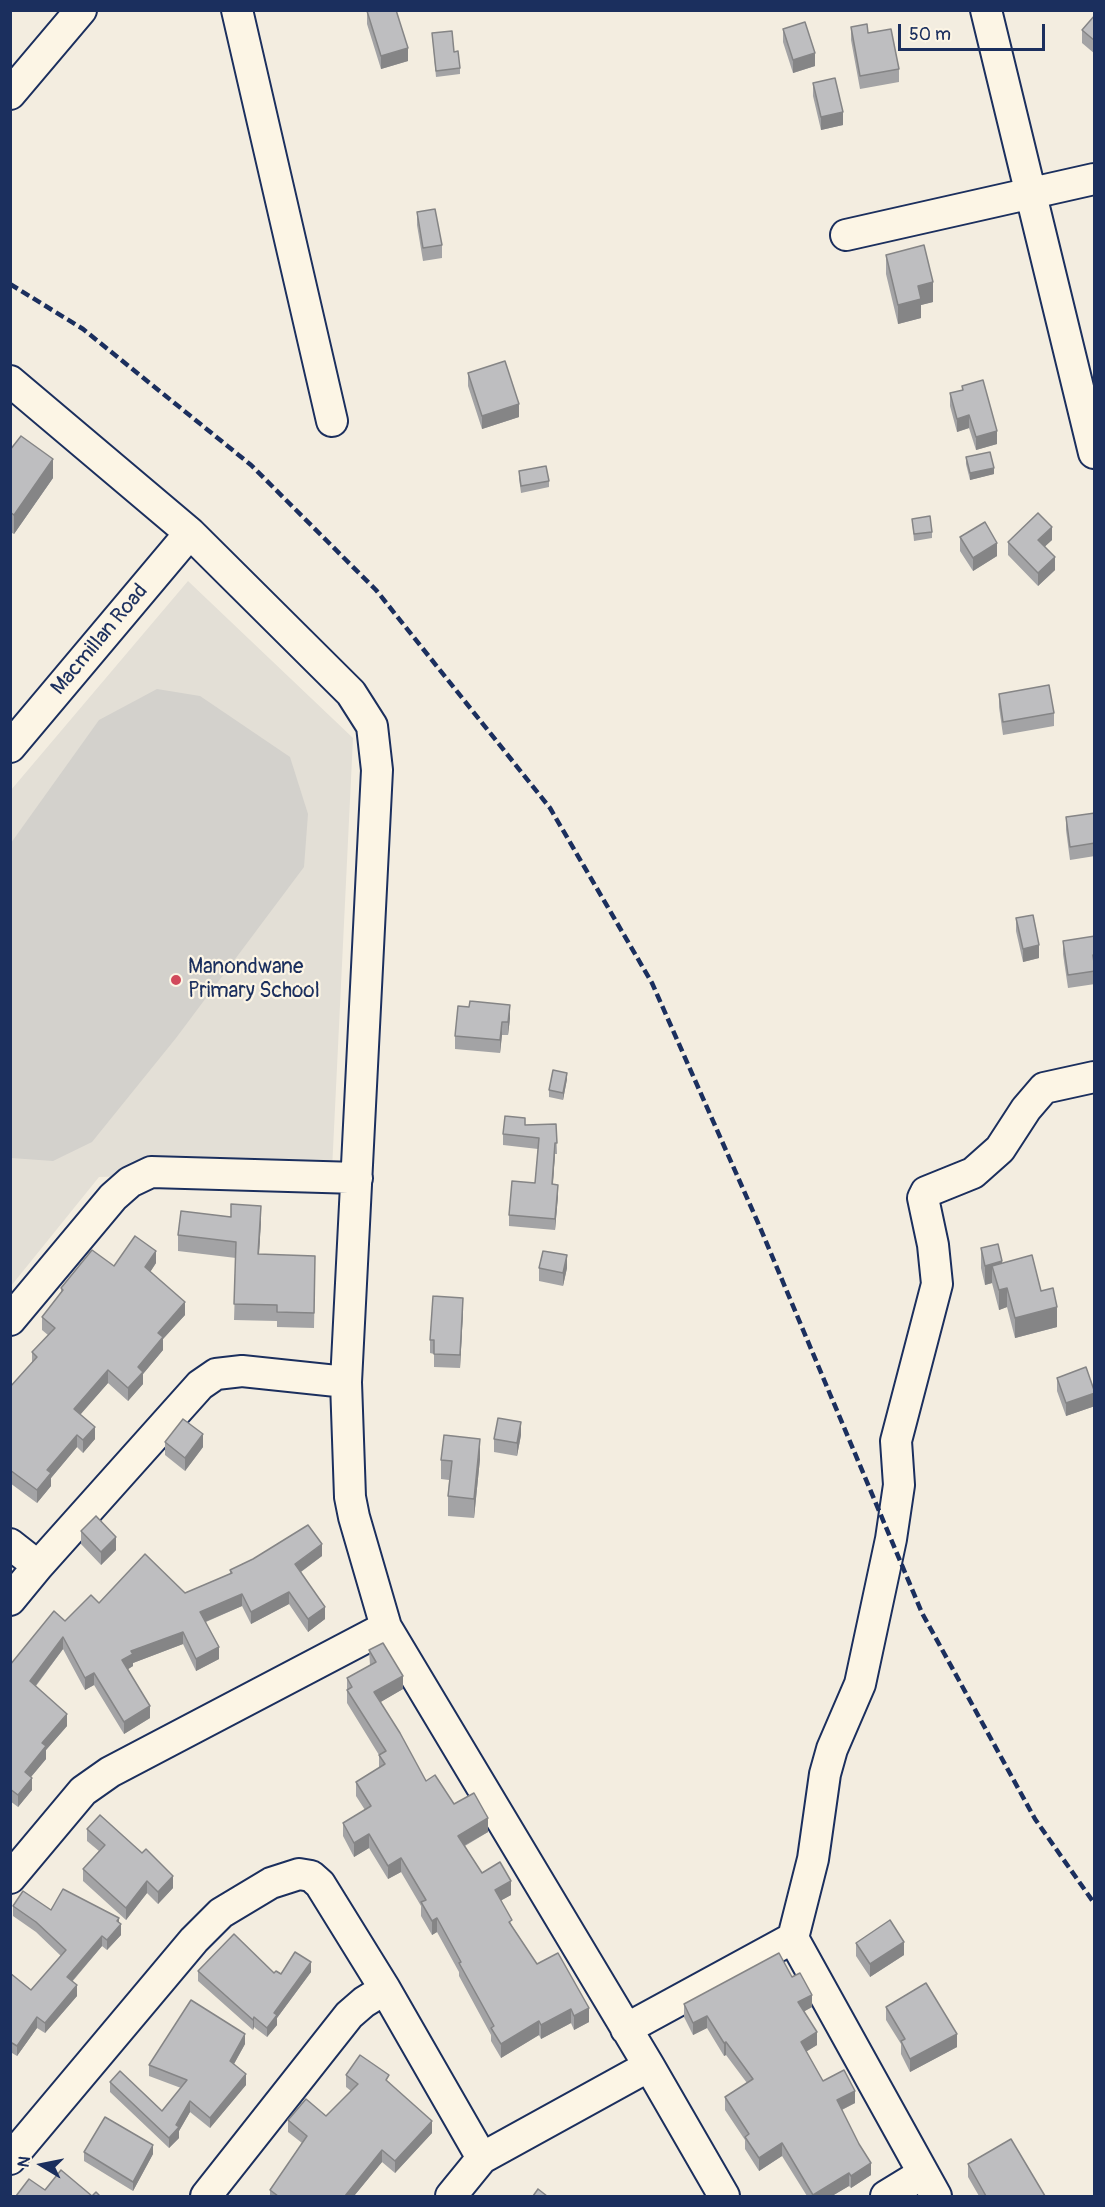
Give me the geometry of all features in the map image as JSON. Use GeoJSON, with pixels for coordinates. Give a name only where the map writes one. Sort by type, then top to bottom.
{"type":"FeatureCollection","features":[{"type":"Feature","properties":{"kind":"street"},"geometry":{"type":"LineString","coordinates":[[10,94],[81,10]]}},
{"type":"Feature","properties":{"kind":"street"},"geometry":{"type":"LineString","coordinates":[[237,10],[332,421]]}},
{"type":"Feature","properties":{"kind":"street"},"geometry":{"type":"LineString","coordinates":[[986,10],[1095,453]]}},
{"type":"Feature","properties":{"kind":"street"},"geometry":{"type":"LineString","coordinates":[[846,235],[1095,179]]}},
{"type":"Feature","properties":{"kind":"street"},"geometry":{"type":"LineString","coordinates":[[10,381],[190,533],[351,693],[372,726],[377,770],[346,1382],[350,1497],[386,1627],[649,2066],[724,2196]]}},
{"type":"Feature","properties":{"kind":"street","name":"Macmillan Road"},"geometry":{"type":"LineString","coordinates":[[10,747],[190,533]]}},
{"type":"Feature","properties":{"kind":"street"},"geometry":{"type":"LineString","coordinates":[[886,2196],[929,2185],[793,1938],[813,1859],[825,1774],[832,1749],[860,1684],[891,1539],[899,1485],[896,1442],[937,1284],[933,1245],[923,1198],[926,1192],[973,1173],[1000,1149],[1026,1109],[1044,1088],[1095,1077]]}},
{"type":"Feature","properties":{"kind":"street"},"geometry":{"type":"LineString","coordinates":[[10,1320],[113,1197],[130,1182],[151,1172],[357,1178]]}},
{"type":"Feature","properties":{"kind":"street"},"geometry":{"type":"LineString","coordinates":[[10,1600],[200,1385],[216,1374],[242,1371],[346,1382]]}},
{"type":"Feature","properties":{"kind":"street"},"geometry":{"type":"LineString","coordinates":[[10,1544],[38,1566]]}},
{"type":"Feature","properties":{"kind":"street"},"geometry":{"type":"LineString","coordinates":[[10,1878],[83,1791],[110,1772],[386,1627]]}},
{"type":"Feature","properties":{"kind":"street"},"geometry":{"type":"LineString","coordinates":[[10,2159],[194,1940],[221,1913],[271,1883],[299,1874],[311,1876],[320,1884],[385,1989],[482,2158]]}},
{"type":"Feature","properties":{"kind":"street"},"geometry":{"type":"LineString","coordinates":[[626,2029],[793,1938]]}},
{"type":"Feature","properties":{"kind":"street"},"geometry":{"type":"LineString","coordinates":[[206,2196],[349,2015],[385,1989]]}},
{"type":"Feature","properties":{"kind":"street"},"geometry":{"type":"LineString","coordinates":[[451,2196],[482,2158],[649,2066]]}},
{"type":"Feature","properties":{"kind":"shaded area","name":"Manondwane Primary School"},"geometry":{"type":"Polygon","coordinates":[[[188,581],[353,738],[332,1170],[99,1177],[11,1286],[11,790],[188,581]]]}},
{"type":"Feature","properties":{"kind":"shaded area"},"geometry":{"type":"Polygon","coordinates":[[[157,689],[200,696],[290,757],[308,814],[304,867],[176,1038],[92,1142],[53,1161],[11,1158],[11,843],[99,720],[157,689]]]}},
{"type":"Feature","properties":{"kind":"building"},"geometry":{"type":"Polygon","coordinates":[[[396,10],[408,48],[381,56],[367,11],[396,10]]]}},
{"type":"Feature","properties":{"kind":"building"},"geometry":{"type":"Polygon","coordinates":[[[1095,15],[1095,41],[1082,30],[1095,15]]]}},
{"type":"Feature","properties":{"kind":"building"},"geometry":{"type":"Polygon","coordinates":[[[805,22],[815,53],[793,60],[783,29],[805,22]]]}},
{"type":"Feature","properties":{"kind":"building"},"geometry":{"type":"Polygon","coordinates":[[[867,24],[868,33],[891,29],[899,69],[860,76],[851,27],[867,24]]]}},
{"type":"Feature","properties":{"kind":"building"},"geometry":{"type":"Polygon","coordinates":[[[452,31],[454,52],[458,51],[460,68],[436,71],[432,33],[452,31]]]}},
{"type":"Feature","properties":{"kind":"building"},"geometry":{"type":"Polygon","coordinates":[[[835,78],[843,112],[821,117],[813,83],[835,78]]]}},
{"type":"Feature","properties":{"kind":"building"},"geometry":{"type":"Polygon","coordinates":[[[435,209],[442,245],[423,248],[417,212],[435,209]]]}},
{"type":"Feature","properties":{"kind":"building"},"geometry":{"type":"Polygon","coordinates":[[[924,245],[933,282],[918,286],[921,299],[898,305],[886,255],[924,245]]]}},
{"type":"Feature","properties":{"kind":"building"},"geometry":{"type":"Polygon","coordinates":[[[505,361],[519,404],[482,416],[468,373],[505,361]]]}},
{"type":"Feature","properties":{"kind":"building"},"geometry":{"type":"Polygon","coordinates":[[[983,380],[997,431],[976,437],[969,415],[957,419],[950,393],[963,390],[962,386],[983,380]]]}},
{"type":"Feature","properties":{"kind":"building"},"geometry":{"type":"Polygon","coordinates":[[[21,436],[53,459],[14,515],[10,512],[10,450],[21,436]]]}},
{"type":"Feature","properties":{"kind":"building"},"geometry":{"type":"Polygon","coordinates":[[[990,452],[994,468],[970,473],[966,457],[990,452]]]}},
{"type":"Feature","properties":{"kind":"building"},"geometry":{"type":"Polygon","coordinates":[[[546,466],[549,481],[521,486],[519,471],[546,466]]]}},
{"type":"Feature","properties":{"kind":"building"},"geometry":{"type":"Polygon","coordinates":[[[1038,513],[1052,527],[1038,540],[1055,557],[1038,573],[1008,542],[1038,513]]]}},
{"type":"Feature","properties":{"kind":"building"},"geometry":{"type":"Polygon","coordinates":[[[930,516],[932,532],[914,534],[912,519],[930,516]]]}},
{"type":"Feature","properties":{"kind":"building"},"geometry":{"type":"Polygon","coordinates":[[[985,522],[997,543],[973,558],[960,537],[985,522]]]}},
{"type":"Feature","properties":{"kind":"building"},"geometry":{"type":"Polygon","coordinates":[[[1049,685],[1054,713],[1003,722],[999,694],[1049,685]]]}},
{"type":"Feature","properties":{"kind":"building"},"geometry":{"type":"Polygon","coordinates":[[[1095,813],[1095,843],[1070,847],[1066,817],[1095,813]]]}},
{"type":"Feature","properties":{"kind":"building"},"geometry":{"type":"Polygon","coordinates":[[[1033,915],[1039,945],[1023,949],[1016,918],[1033,915]]]}},
{"type":"Feature","properties":{"kind":"building"},"geometry":{"type":"Polygon","coordinates":[[[1095,936],[1095,955],[1093,955],[1095,971],[1068,975],[1063,941],[1095,936]]]}},
{"type":"Feature","properties":{"kind":"building"},"geometry":{"type":"Polygon","coordinates":[[[470,1001],[510,1005],[508,1022],[502,1022],[500,1040],[455,1036],[458,1006],[469,1007],[470,1001]]]}},
{"type":"Feature","properties":{"kind":"building"},"geometry":{"type":"Polygon","coordinates":[[[553,1070],[567,1073],[563,1093],[549,1090],[553,1070]]]}},
{"type":"Feature","properties":{"kind":"building"},"geometry":{"type":"Polygon","coordinates":[[[505,1116],[525,1118],[525,1125],[556,1124],[557,1143],[555,1143],[552,1184],[558,1185],[555,1219],[509,1215],[512,1181],[535,1183],[539,1138],[503,1134],[505,1116]]]}},
{"type":"Feature","properties":{"kind":"building"},"geometry":{"type":"Polygon","coordinates":[[[231,1204],[261,1206],[258,1254],[315,1256],[314,1313],[277,1312],[277,1305],[234,1304],[236,1242],[178,1235],[181,1211],[231,1217],[231,1204]]]}},
{"type":"Feature","properties":{"kind":"building"},"geometry":{"type":"Polygon","coordinates":[[[135,1236],[156,1251],[145,1267],[185,1302],[158,1333],[163,1337],[138,1367],[143,1372],[128,1388],[108,1370],[74,1409],[95,1427],[83,1440],[77,1435],[47,1470],[51,1473],[37,1490],[10,1470],[10,1387],[37,1357],[32,1352],[55,1328],[42,1317],[63,1290],[61,1288],[92,1250],[114,1266],[135,1236]]]}},
{"type":"Feature","properties":{"kind":"building"},"geometry":{"type":"Polygon","coordinates":[[[998,1244],[1002,1261],[985,1266],[981,1248],[998,1244]]]}},
{"type":"Feature","properties":{"kind":"building"},"geometry":{"type":"Polygon","coordinates":[[[543,1251],[567,1255],[563,1273],[539,1268],[543,1251]]]}},
{"type":"Feature","properties":{"kind":"building"},"geometry":{"type":"Polygon","coordinates":[[[1032,1255],[1041,1291],[1053,1288],[1057,1307],[1015,1318],[1007,1288],[999,1290],[992,1266],[1032,1255]]]}},
{"type":"Feature","properties":{"kind":"building"},"geometry":{"type":"Polygon","coordinates":[[[433,1296],[463,1298],[460,1355],[434,1354],[434,1340],[430,1340],[433,1296]]]}},
{"type":"Feature","properties":{"kind":"building"},"geometry":{"type":"Polygon","coordinates":[[[1086,1367],[1095,1393],[1066,1403],[1057,1378],[1086,1367]]]}},
{"type":"Feature","properties":{"kind":"building"},"geometry":{"type":"Polygon","coordinates":[[[498,1418],[521,1422],[517,1443],[494,1439],[498,1418]]]}},
{"type":"Feature","properties":{"kind":"building"},"geometry":{"type":"Polygon","coordinates":[[[183,1419],[203,1434],[185,1458],[165,1442],[183,1419]]]}},
{"type":"Feature","properties":{"kind":"building"},"geometry":{"type":"Polygon","coordinates":[[[444,1435],[480,1439],[474,1499],[448,1496],[452,1461],[441,1460],[444,1435]]]}},
{"type":"Feature","properties":{"kind":"building"},"geometry":{"type":"Polygon","coordinates":[[[96,1516],[116,1537],[101,1552],[81,1531],[96,1516]]]}},
{"type":"Feature","properties":{"kind":"building"},"geometry":{"type":"Polygon","coordinates":[[[308,1525],[322,1544],[295,1564],[325,1607],[308,1619],[289,1592],[251,1612],[242,1594],[200,1612],[219,1647],[196,1659],[183,1632],[131,1651],[133,1654],[122,1660],[150,1706],[124,1722],[94,1673],[85,1678],[63,1637],[30,1681],[67,1714],[42,1743],[46,1746],[25,1772],[32,1778],[18,1795],[10,1789],[10,1665],[54,1611],[65,1621],[91,1595],[99,1603],[145,1554],[185,1593],[232,1573],[230,1570],[253,1559],[308,1525]]]}},
{"type":"Feature","properties":{"kind":"building"},"geometry":{"type":"Polygon","coordinates":[[[383,1643],[403,1676],[374,1692],[426,1781],[435,1775],[454,1804],[474,1793],[488,1818],[458,1836],[482,1873],[500,1862],[511,1881],[495,1890],[512,1920],[509,1922],[537,1964],[558,1953],[589,2008],[574,2016],[571,2009],[541,2025],[539,2021],[501,2044],[491,2028],[494,2026],[459,1963],[461,1962],[437,1918],[432,1921],[421,1902],[426,1900],[401,1858],[388,1866],[369,1834],[354,1843],[343,1823],[371,1806],[356,1782],[385,1764],[379,1755],[386,1751],[347,1690],[352,1687],[347,1678],[376,1662],[369,1650],[383,1643]]]}},
{"type":"Feature","properties":{"kind":"building"},"geometry":{"type":"Polygon","coordinates":[[[100,1815],[142,1853],[146,1849],[173,1876],[158,1892],[147,1881],[126,1908],[83,1869],[105,1845],[87,1829],[100,1815]]]}},
{"type":"Feature","properties":{"kind":"building"},"geometry":{"type":"Polygon","coordinates":[[[63,1889],[119,1918],[117,1921],[121,1924],[107,1940],[102,1936],[67,1977],[77,1985],[45,2023],[37,2017],[17,2046],[12,2043],[10,2045],[10,1973],[31,1990],[66,1950],[36,1922],[13,1906],[23,1891],[51,1910],[63,1889]]]}},
{"type":"Feature","properties":{"kind":"building"},"geometry":{"type":"Polygon","coordinates":[[[890,1920],[904,1942],[870,1964],[856,1943],[890,1920]]]}},
{"type":"Feature","properties":{"kind":"building"},"geometry":{"type":"Polygon","coordinates":[[[234,1934],[274,1973],[276,1971],[281,1974],[295,1952],[311,1962],[274,2013],[277,2015],[267,2028],[254,2017],[253,2020],[198,1971],[234,1934]]]}},
{"type":"Feature","properties":{"kind":"building"},"geometry":{"type":"Polygon","coordinates":[[[779,1953],[792,1977],[800,1973],[812,1995],[798,2002],[817,2032],[801,2042],[823,2081],[844,2070],[855,2091],[837,2100],[871,2163],[851,2176],[849,2173],[813,2195],[782,2143],[759,2158],[745,2137],[749,2134],[725,2097],[753,2079],[726,2042],[724,2043],[707,2016],[693,2023],[684,2004],[779,1953]]]}},
{"type":"Feature","properties":{"kind":"building"},"geometry":{"type":"Polygon","coordinates":[[[926,1983],[957,2034],[910,2059],[901,2041],[905,2039],[886,2007],[926,1983]]]}},
{"type":"Feature","properties":{"kind":"building"},"geometry":{"type":"Polygon","coordinates":[[[191,2000],[245,2034],[230,2061],[246,2074],[210,2118],[190,2101],[176,2125],[179,2127],[169,2138],[110,2082],[120,2071],[162,2111],[187,2080],[149,2065],[191,2000]]]}},
{"type":"Feature","properties":{"kind":"building"},"geometry":{"type":"Polygon","coordinates":[[[360,2055],[389,2075],[386,2080],[432,2121],[395,2161],[382,2150],[345,2196],[278,2196],[270,2190],[307,2136],[288,2120],[306,2099],[326,2116],[358,2084],[346,2075],[360,2055]]]}},
{"type":"Feature","properties":{"kind":"building"},"geometry":{"type":"Polygon","coordinates":[[[105,2117],[153,2145],[133,2182],[84,2152],[105,2117]]]}},
{"type":"Feature","properties":{"kind":"building"},"geometry":{"type":"Polygon","coordinates":[[[1011,2139],[1045,2196],[986,2196],[968,2164],[1011,2139]]]}},
{"type":"Feature","properties":{"kind":"building"},"geometry":{"type":"Polygon","coordinates":[[[61,2170],[92,2196],[16,2196],[29,2179],[45,2190],[61,2170]]]}},
{"type":"Feature","properties":{"kind":"building"},"geometry":{"type":"Polygon","coordinates":[[[538,2189],[547,2196],[533,2196],[538,2189]]]}},
{"type":"Feature","properties":{"kind":"railway"},"geometry":{"type":"LineString","coordinates":[[10,284],[83,329],[251,465],[376,590],[550,808],[652,983],[759,1225],[922,1613],[1035,1819],[1094,1903]]}},
{"type":"Feature","properties":{"kind":"place","name":"Manondwane Primary School"},"geometry":{"type":"Point","coordinates":[176,980]}}]}
